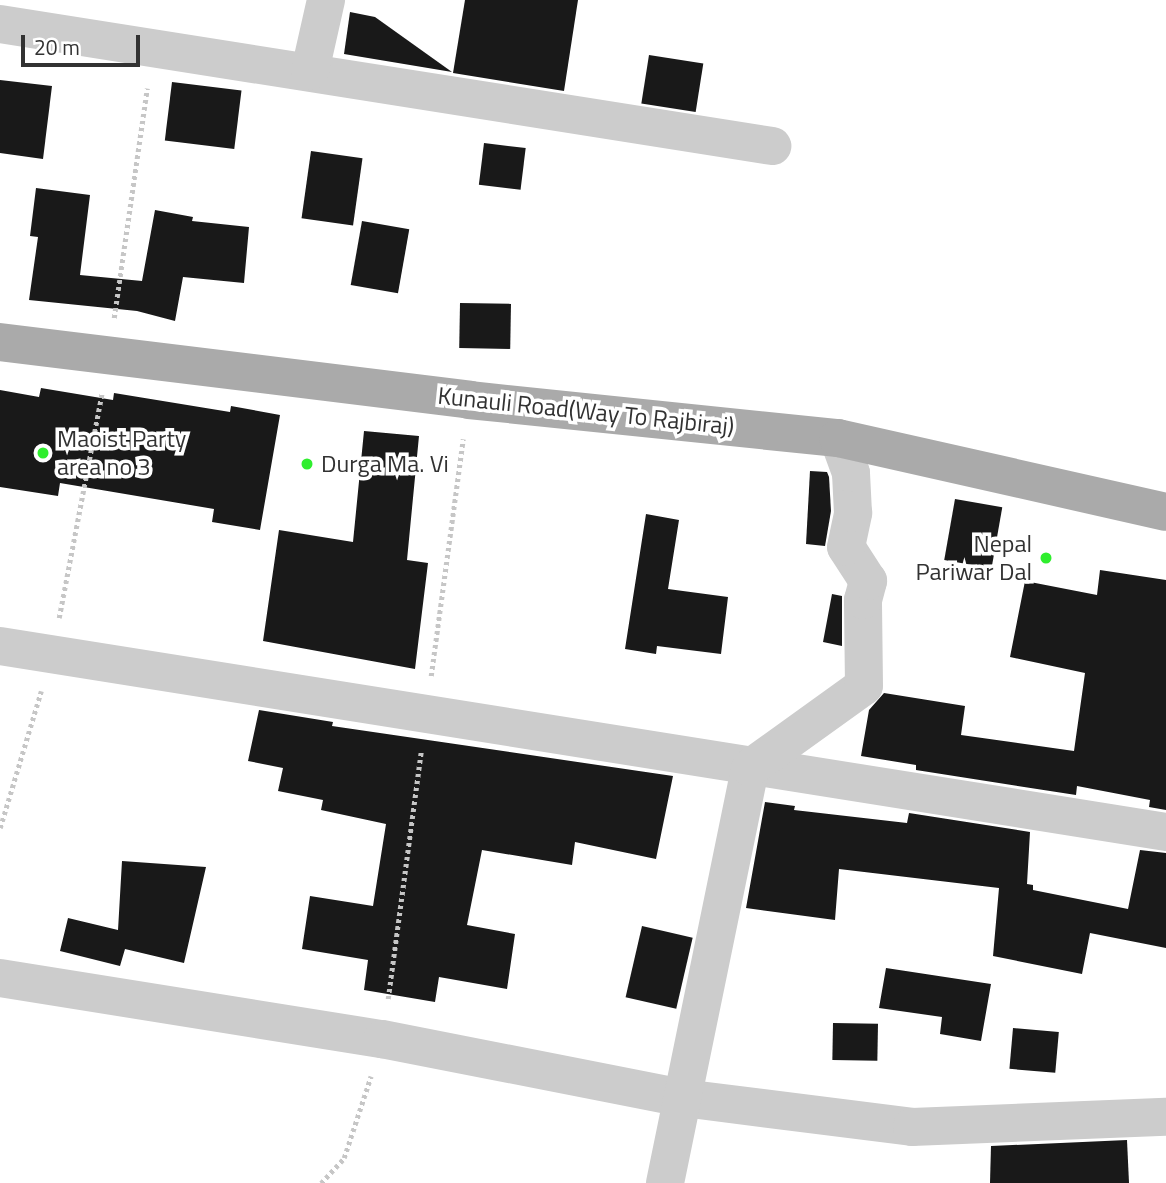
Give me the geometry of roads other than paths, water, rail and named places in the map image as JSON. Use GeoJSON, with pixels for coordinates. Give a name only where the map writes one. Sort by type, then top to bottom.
{"type":"FeatureCollection","features":[{"type":"Feature","properties":{"kind":"main road","name":"Kunauli Road(Way To Rajbiraj)"},"geometry":{"type":"LineString","coordinates":[[0,342],[108,358],[838,438],[1166,512]]}},
{"type":"Feature","properties":{"kind":"street"},"geometry":{"type":"LineString","coordinates":[[310,71],[326,0]]}},
{"type":"Feature","properties":{"kind":"street"},"geometry":{"type":"LineString","coordinates":[[0,24],[772,146]]}},
{"type":"Feature","properties":{"kind":"street"},"geometry":{"type":"LineString","coordinates":[[665,1183],[750,768],[864,686],[863,600],[868,581],[846,547],[853,513],[851,474],[838,438]]}},
{"type":"Feature","properties":{"kind":"street"},"geometry":{"type":"LineString","coordinates":[[0,646],[750,768],[1166,832]]}},
{"type":"Feature","properties":{"kind":"street"},"geometry":{"type":"LineString","coordinates":[[0,978],[383,1040],[683,1098],[912,1127],[1166,1117]]}},
{"type":"Feature","properties":{"kind":"place","name":"Maoist Party area no 3"},"geometry":{"type":"Point","coordinates":[43,453]}},
{"type":"Feature","properties":{"kind":"place","name":"Durga Ma. Vi"},"geometry":{"type":"Point","coordinates":[307,464]}},
{"type":"Feature","properties":{"kind":"place","name":"Nepal Pariwar Dal"},"geometry":{"type":"Point","coordinates":[1046,558]}}]}
